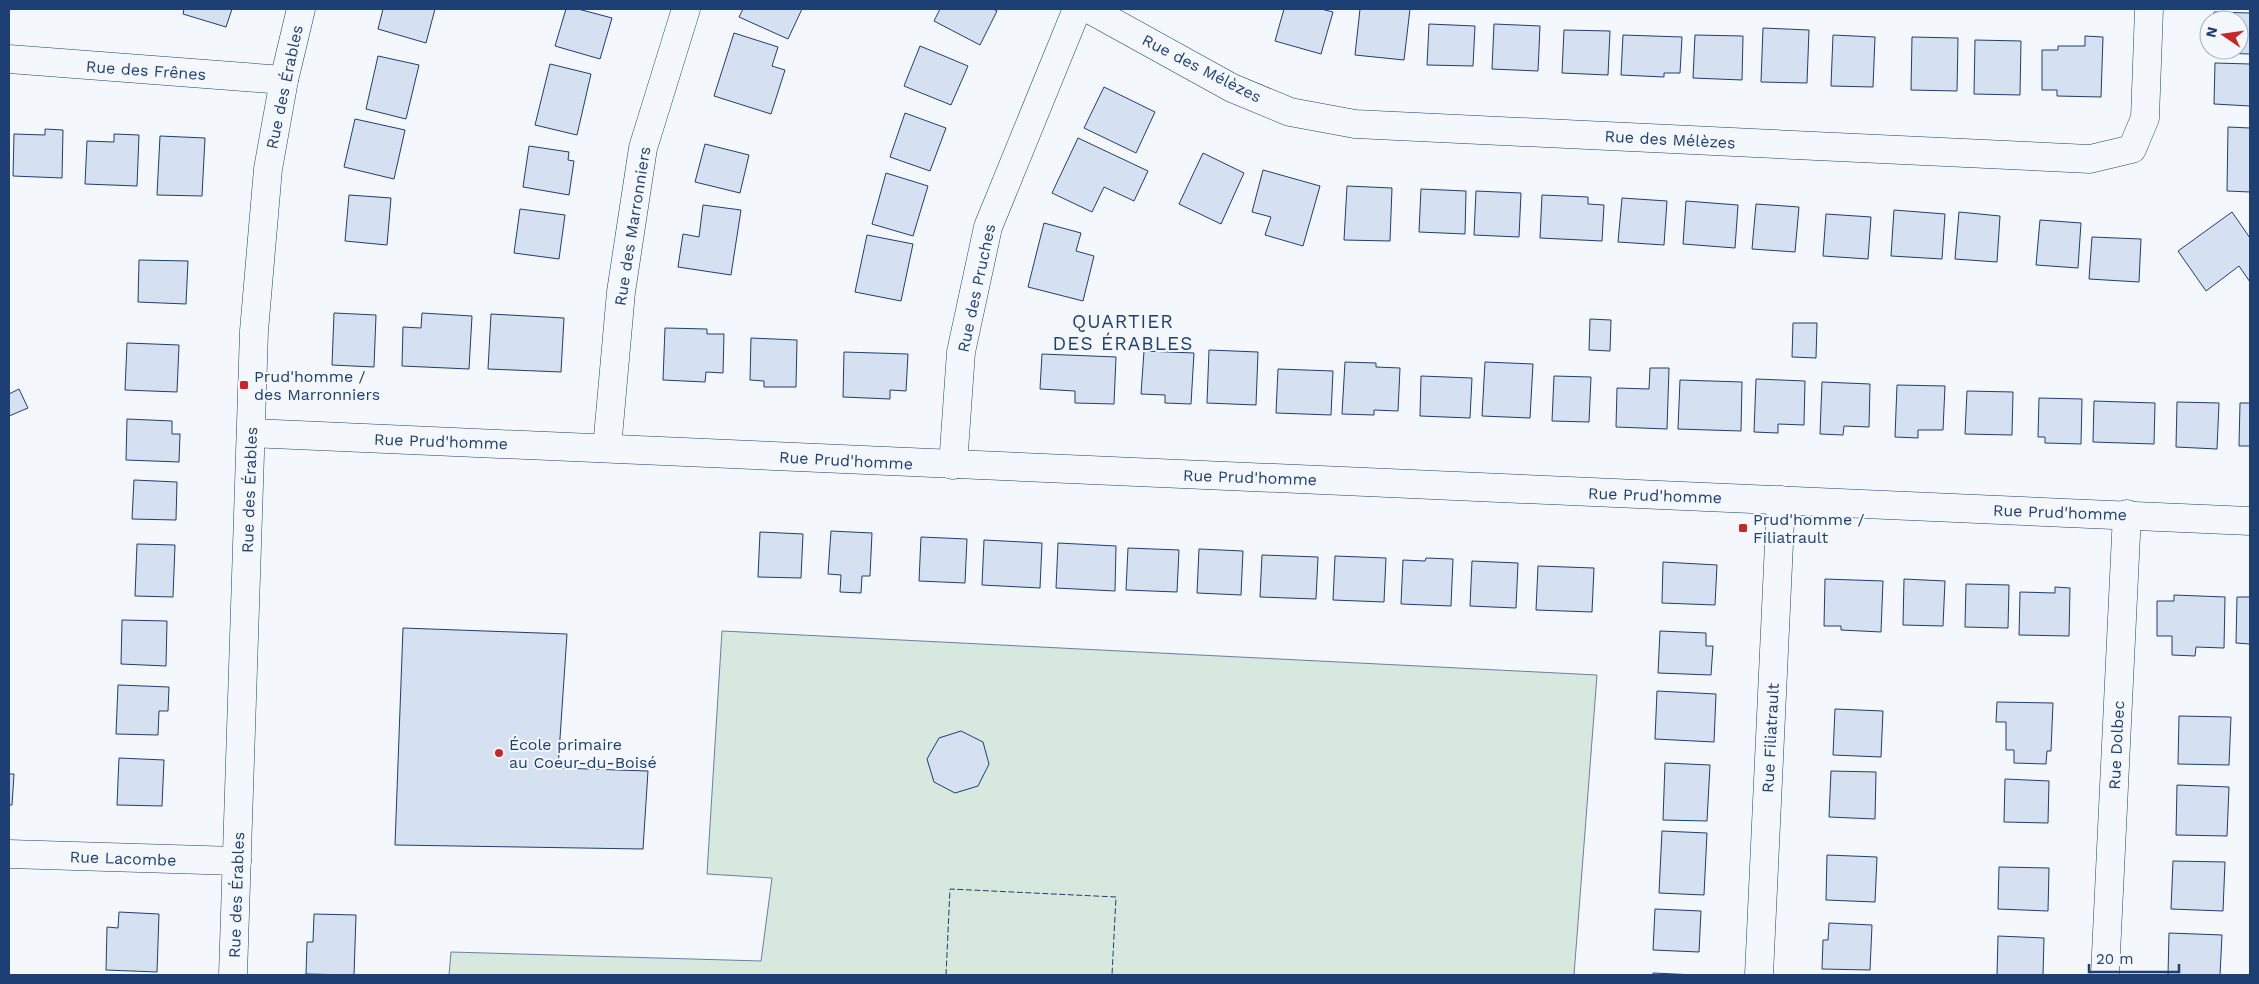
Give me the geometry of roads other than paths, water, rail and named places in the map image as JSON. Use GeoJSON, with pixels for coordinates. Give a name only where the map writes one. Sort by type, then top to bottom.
{"type":"FeatureCollection","features":[{"type":"Feature","properties":{"kind":"street","name":"Rue des Érables"},"geometry":{"type":"LineString","coordinates":[[233,975],[254,330],[260,241],[268,169],[284,80],[301,9]]}},
{"type":"Feature","properties":{"kind":"street","name":"Rue des Marronniers"},"geometry":{"type":"LineString","coordinates":[[607,448],[621,292],[643,148],[686,9]]}},
{"type":"Feature","properties":{"kind":"street","name":"Rue des Pruches"},"geometry":{"type":"LineString","coordinates":[[952,465],[961,352],[988,227],[1078,9]]}},
{"type":"Feature","properties":{"kind":"street","name":"Rue des Mélèzes"},"geometry":{"type":"LineString","coordinates":[[1090,9],[1232,88],[1290,112],[1355,124],[2090,159],[2132,149],[2142,126],[2145,118],[2149,9]]}},
{"type":"Feature","properties":{"kind":"street","name":"Rue des Frênes"},"geometry":{"type":"LineString","coordinates":[[9,59],[284,80]]}},
{"type":"Feature","properties":{"kind":"street","name":"Rue Prud'homme"},"geometry":{"type":"LineString","coordinates":[[251,433],[952,465],[2127,514],[2250,522]]}},
{"type":"Feature","properties":{"kind":"street","name":"Rue Filiatrault"},"geometry":{"type":"LineString","coordinates":[[1759,975],[1781,500]]}},
{"type":"Feature","properties":{"kind":"street","name":"Rue Dolbec"},"geometry":{"type":"LineString","coordinates":[[2104,975],[2127,514]]}},
{"type":"Feature","properties":{"kind":"street","name":"Rue Lacombe"},"geometry":{"type":"LineString","coordinates":[[9,854],[237,861]]}},
{"type":"Feature","properties":{"kind":"place","name":"Prud'homme / des Marronniers"},"geometry":{"type":"Point","coordinates":[244,385]}},
{"type":"Feature","properties":{"kind":"place","name":"Prud'homme / Filiatrault"},"geometry":{"type":"Point","coordinates":[1743,528]}},
{"type":"Feature","properties":{"kind":"place","name":"École primaire au Coeur‑du‑Boisé"},"geometry":{"type":"Point","coordinates":[499,753]}},
{"type":"Feature","properties":{"kind":"district","name":"QUARTIER DES ÉRABLES"},"geometry":{"type":"Point","coordinates":[1123,332]}}]}
